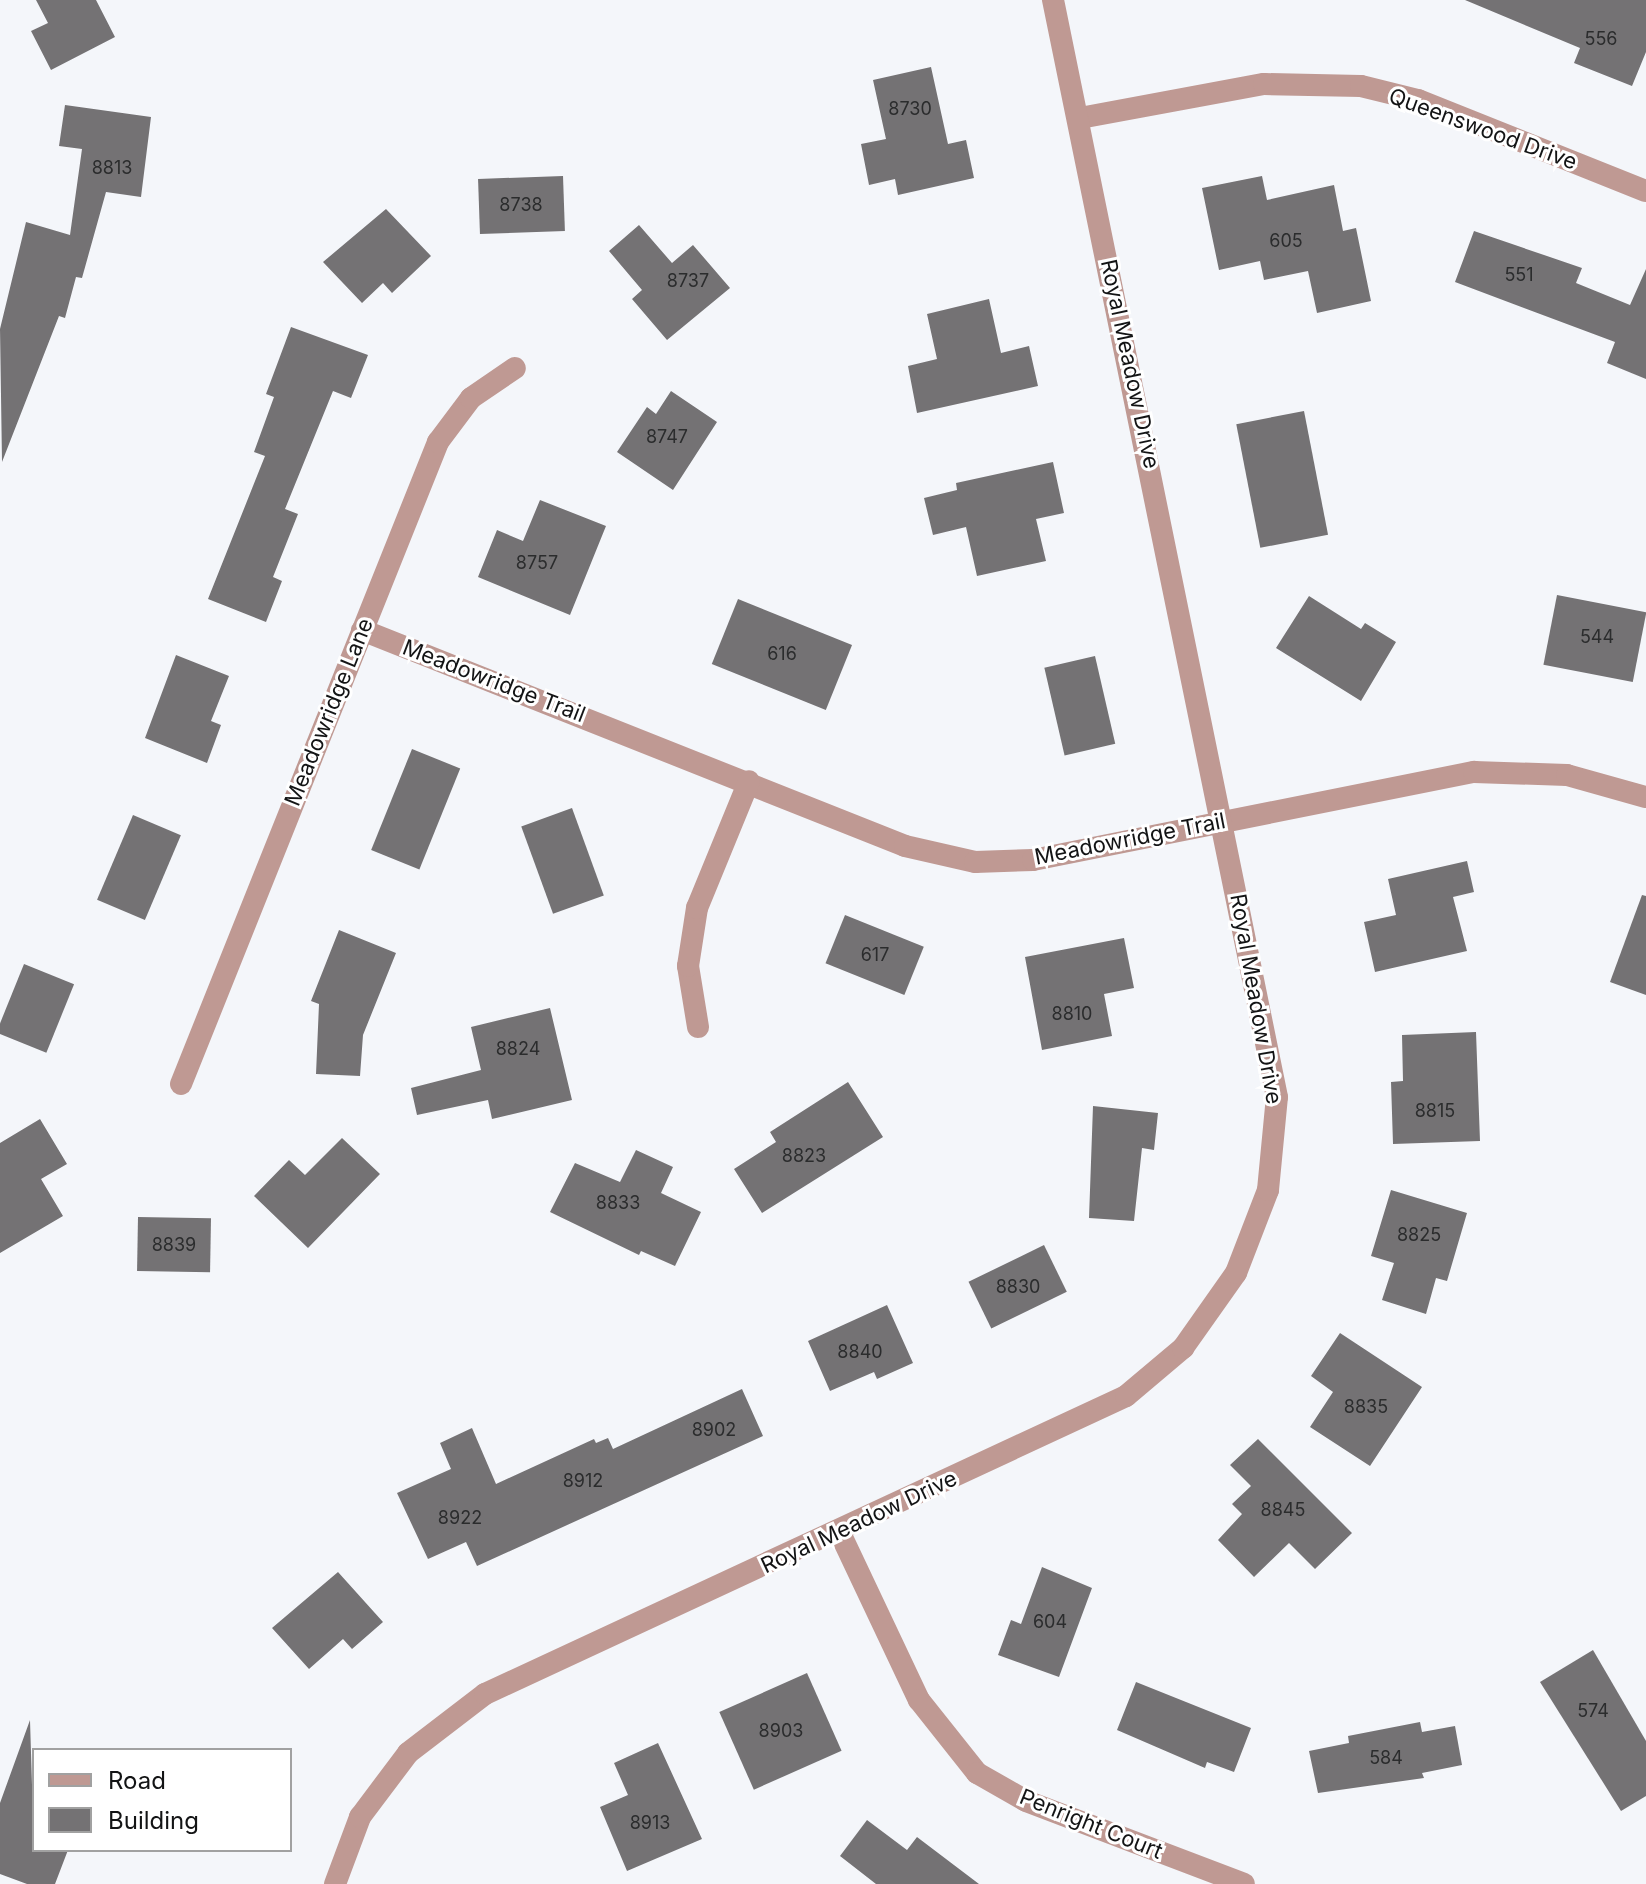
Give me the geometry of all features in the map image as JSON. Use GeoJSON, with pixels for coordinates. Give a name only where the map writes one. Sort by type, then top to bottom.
{"type":"FeatureCollection","features":[{"type":"Feature","properties":{"kind":"street","name":"Royal Meadow Drive"},"geometry":{"type":"LineString","coordinates":[[335,1884],[360,1817],[408,1753],[485,1694],[1126,1396],[1183,1348],[1236,1273],[1268,1190],[1277,1097],[1224,820],[1053,0]]}},
{"type":"Feature","properties":{"kind":"street","name":"Queenswood Drive"},"geometry":{"type":"LineString","coordinates":[[1080,118],[1264,84],[1361,86],[1418,100],[1646,191]]}},
{"type":"Feature","properties":{"kind":"street","name":"Meadowridge Lane"},"geometry":{"type":"LineString","coordinates":[[181,1084],[438,442],[471,398],[515,368]]}},
{"type":"Feature","properties":{"kind":"street","name":"Meadowridge Trail"},"geometry":{"type":"LineString","coordinates":[[362,630],[749,781],[905,846],[975,862],[1033,860],[1474,772],[1567,775],[1646,797]]}},
{"type":"Feature","properties":{"kind":"street"},"geometry":{"type":"LineString","coordinates":[[698,1027],[688,966],[697,908],[749,781]]}},
{"type":"Feature","properties":{"kind":"street","name":"Penright Court"},"geometry":{"type":"LineString","coordinates":[[839,1531],[919,1700],[977,1773],[1026,1801],[1244,1884]]}},
{"type":"Feature","properties":{"kind":"building"},"geometry":{"type":"Polygon","coordinates":[[[36,0],[96,0],[115,37],[51,70],[31,31],[48,23],[36,0]]]}},
{"type":"Feature","properties":{"kind":"building"},"geometry":{"type":"Polygon","coordinates":[[[1465,0],[1646,0],[1646,52],[1632,86],[1574,63],[1580,48],[1465,0]]]}},
{"type":"Feature","properties":{"kind":"building"},"geometry":{"type":"Polygon","coordinates":[[[931,67],[948,144],[966,140],[974,178],[898,195],[895,179],[869,185],[861,144],[886,139],[873,80],[931,67]]]}},
{"type":"Feature","properties":{"kind":"building"},"geometry":{"type":"Polygon","coordinates":[[[65,105],[151,117],[141,197],[106,192],[82,278],[76,277],[65,318],[59,316],[2,462],[0,329],[26,222],[70,235],[82,149],[59,146],[65,105]]]}},
{"type":"Feature","properties":{"kind":"building"},"geometry":{"type":"Polygon","coordinates":[[[563,176],[565,231],[480,234],[478,179],[563,176]]]}},
{"type":"Feature","properties":{"kind":"building"},"geometry":{"type":"Polygon","coordinates":[[[1262,176],[1267,200],[1334,185],[1343,231],[1356,228],[1371,301],[1317,313],[1308,271],[1264,280],[1260,261],[1219,270],[1202,188],[1262,176]]]}},
{"type":"Feature","properties":{"kind":"building"},"geometry":{"type":"Polygon","coordinates":[[[386,209],[431,256],[392,293],[383,283],[362,303],[323,262],[386,209]]]}},
{"type":"Feature","properties":{"kind":"building"},"geometry":{"type":"Polygon","coordinates":[[[639,225],[672,263],[693,245],[730,288],[667,340],[632,299],[642,290],[609,251],[639,225]]]}},
{"type":"Feature","properties":{"kind":"building"},"geometry":{"type":"Polygon","coordinates":[[[1474,231],[1582,268],[1576,283],[1630,305],[1646,269],[1646,379],[1607,363],[1615,342],[1455,282],[1474,231]]]}},
{"type":"Feature","properties":{"kind":"building"},"geometry":{"type":"Polygon","coordinates":[[[989,299],[1001,353],[1029,346],[1038,386],[917,413],[908,366],[937,359],[927,314],[989,299]]]}},
{"type":"Feature","properties":{"kind":"building"},"geometry":{"type":"Polygon","coordinates":[[[291,327],[368,355],[351,398],[333,391],[285,509],[298,514],[273,577],[282,581],[266,622],[208,599],[265,456],[254,452],[274,397],[266,394],[291,327]]]}},
{"type":"Feature","properties":{"kind":"building"},"geometry":{"type":"Polygon","coordinates":[[[671,391],[717,422],[673,490],[617,452],[647,407],[656,414],[671,391]]]}},
{"type":"Feature","properties":{"kind":"building"},"geometry":{"type":"Polygon","coordinates":[[[1304,411],[1328,535],[1260,548],[1236,424],[1304,411]]]}},
{"type":"Feature","properties":{"kind":"building"},"geometry":{"type":"Polygon","coordinates":[[[1053,462],[1064,513],[1036,519],[1046,561],[977,576],[966,527],[933,535],[924,498],[957,490],[956,483],[1053,462]]]}},
{"type":"Feature","properties":{"kind":"building"},"geometry":{"type":"Polygon","coordinates":[[[540,500],[606,526],[570,615],[478,577],[497,530],[523,541],[540,500]]]}},
{"type":"Feature","properties":{"kind":"building"},"geometry":{"type":"Polygon","coordinates":[[[1557,595],[1646,612],[1633,682],[1543,665],[1557,595]]]}},
{"type":"Feature","properties":{"kind":"building"},"geometry":{"type":"Polygon","coordinates":[[[1309,596],[1361,629],[1365,623],[1396,642],[1361,701],[1276,648],[1309,596]]]}},
{"type":"Feature","properties":{"kind":"building"},"geometry":{"type":"Polygon","coordinates":[[[738,599],[852,645],[826,710],[712,664],[738,599]]]}},
{"type":"Feature","properties":{"kind":"building"},"geometry":{"type":"Polygon","coordinates":[[[176,655],[229,676],[211,721],[221,725],[207,763],[145,738],[176,655]]]}},
{"type":"Feature","properties":{"kind":"building"},"geometry":{"type":"Polygon","coordinates":[[[1095,656],[1115,744],[1065,755],[1044,668],[1095,656]]]}},
{"type":"Feature","properties":{"kind":"building"},"geometry":{"type":"Polygon","coordinates":[[[412,749],[460,768],[419,870],[371,850],[412,749]]]}},
{"type":"Feature","properties":{"kind":"building"},"geometry":{"type":"Polygon","coordinates":[[[572,808],[604,895],[553,914],[521,826],[572,808]]]}},
{"type":"Feature","properties":{"kind":"building"},"geometry":{"type":"Polygon","coordinates":[[[133,815],[181,835],[145,920],[97,900],[133,815]]]}},
{"type":"Feature","properties":{"kind":"building"},"geometry":{"type":"Polygon","coordinates":[[[1467,861],[1474,892],[1453,897],[1467,951],[1375,972],[1364,922],[1396,915],[1388,879],[1467,861]]]}},
{"type":"Feature","properties":{"kind":"building"},"geometry":{"type":"Polygon","coordinates":[[[1642,895],[1646,896],[1646,995],[1610,982],[1642,895]]]}},
{"type":"Feature","properties":{"kind":"building"},"geometry":{"type":"Polygon","coordinates":[[[845,915],[924,947],[904,995],[826,963],[845,915]]]}},
{"type":"Feature","properties":{"kind":"building"},"geometry":{"type":"Polygon","coordinates":[[[339,930],[396,953],[363,1035],[360,1076],[316,1074],[319,1004],[311,1001],[339,930]]]}},
{"type":"Feature","properties":{"kind":"building"},"geometry":{"type":"Polygon","coordinates":[[[1124,938],[1134,988],[1104,994],[1112,1036],[1042,1050],[1025,957],[1124,938]]]}},
{"type":"Feature","properties":{"kind":"building"},"geometry":{"type":"Polygon","coordinates":[[[24,964],[74,984],[46,1053],[0,1034],[0,1023],[24,964]]]}},
{"type":"Feature","properties":{"kind":"building"},"geometry":{"type":"Polygon","coordinates":[[[550,1008],[572,1100],[492,1119],[488,1100],[417,1115],[411,1088],[481,1070],[471,1027],[550,1008]]]}},
{"type":"Feature","properties":{"kind":"building"},"geometry":{"type":"Polygon","coordinates":[[[1476,1032],[1480,1141],[1393,1144],[1391,1082],[1403,1081],[1402,1035],[1476,1032]]]}},
{"type":"Feature","properties":{"kind":"building"},"geometry":{"type":"Polygon","coordinates":[[[848,1082],[883,1137],[762,1213],[734,1169],[776,1142],[770,1132],[848,1082]]]}},
{"type":"Feature","properties":{"kind":"building"},"geometry":{"type":"Polygon","coordinates":[[[1093,1106],[1158,1113],[1154,1150],[1142,1148],[1134,1221],[1089,1218],[1093,1106]]]}},
{"type":"Feature","properties":{"kind":"building"},"geometry":{"type":"Polygon","coordinates":[[[40,1119],[67,1164],[41,1179],[63,1216],[0,1253],[0,1143],[40,1119]]]}},
{"type":"Feature","properties":{"kind":"building"},"geometry":{"type":"Polygon","coordinates":[[[342,1138],[380,1174],[308,1248],[254,1196],[289,1160],[305,1175],[342,1138]]]}},
{"type":"Feature","properties":{"kind":"building"},"geometry":{"type":"Polygon","coordinates":[[[636,1150],[673,1167],[661,1193],[701,1212],[675,1266],[641,1251],[639,1255],[550,1212],[575,1163],[620,1182],[636,1150]]]}},
{"type":"Feature","properties":{"kind":"building"},"geometry":{"type":"Polygon","coordinates":[[[1391,1190],[1467,1213],[1447,1281],[1436,1278],[1426,1314],[1382,1300],[1394,1263],[1371,1256],[1391,1190]]]}},
{"type":"Feature","properties":{"kind":"building"},"geometry":{"type":"Polygon","coordinates":[[[138,1217],[211,1218],[210,1272],[137,1271],[138,1217]]]}},
{"type":"Feature","properties":{"kind":"building"},"geometry":{"type":"Polygon","coordinates":[[[1044,1245],[1067,1292],[991,1329],[969,1282],[1044,1245]]]}},
{"type":"Feature","properties":{"kind":"building"},"geometry":{"type":"Polygon","coordinates":[[[887,1305],[913,1363],[877,1379],[874,1372],[830,1391],[808,1341],[887,1305]]]}},
{"type":"Feature","properties":{"kind":"building"},"geometry":{"type":"Polygon","coordinates":[[[1340,1333],[1422,1387],[1370,1466],[1310,1427],[1333,1392],[1311,1376],[1340,1333]]]}},
{"type":"Feature","properties":{"kind":"building"},"geometry":{"type":"Polygon","coordinates":[[[742,1389],[763,1436],[477,1566],[466,1542],[428,1559],[397,1493],[451,1469],[440,1443],[472,1428],[496,1484],[594,1439],[596,1443],[608,1438],[613,1449],[742,1389]]]}},
{"type":"Feature","properties":{"kind":"building"},"geometry":{"type":"Polygon","coordinates":[[[1258,1439],[1352,1533],[1315,1569],[1289,1543],[1254,1577],[1218,1540],[1242,1514],[1232,1504],[1251,1486],[1230,1465],[1258,1439]]]}},
{"type":"Feature","properties":{"kind":"building"},"geometry":{"type":"Polygon","coordinates":[[[1042,1567],[1092,1588],[1059,1677],[998,1655],[1011,1620],[1021,1624],[1042,1567]]]}},
{"type":"Feature","properties":{"kind":"building"},"geometry":{"type":"Polygon","coordinates":[[[338,1572],[383,1622],[352,1649],[343,1639],[309,1669],[272,1628],[338,1572]]]}},
{"type":"Feature","properties":{"kind":"building"},"geometry":{"type":"Polygon","coordinates":[[[1593,1650],[1646,1741],[1646,1796],[1621,1811],[1540,1682],[1593,1650]]]}},
{"type":"Feature","properties":{"kind":"building"},"geometry":{"type":"Polygon","coordinates":[[[807,1673],[842,1751],[754,1790],[719,1712],[807,1673]]]}},
{"type":"Feature","properties":{"kind":"building"},"geometry":{"type":"Polygon","coordinates":[[[1136,1682],[1251,1728],[1234,1772],[1207,1762],[1205,1768],[1117,1730],[1136,1682]]]}},
{"type":"Feature","properties":{"kind":"building"},"geometry":{"type":"Polygon","coordinates":[[[30,1720],[32,1852],[67,1852],[55,1884],[27,1884],[0,1874],[0,1803],[30,1720]]]}},
{"type":"Feature","properties":{"kind":"building"},"geometry":{"type":"Polygon","coordinates":[[[1420,1722],[1422,1732],[1455,1726],[1462,1765],[1422,1773],[1424,1778],[1318,1793],[1309,1751],[1349,1743],[1348,1736],[1420,1722]]]}},
{"type":"Feature","properties":{"kind":"building"},"geometry":{"type":"Polygon","coordinates":[[[658,1743],[702,1839],[627,1871],[600,1807],[628,1795],[614,1763],[658,1743]]]}},
{"type":"Feature","properties":{"kind":"building"},"geometry":{"type":"Polygon","coordinates":[[[867,1820],[907,1850],[917,1837],[979,1884],[876,1884],[840,1856],[867,1820]]]}}]}
